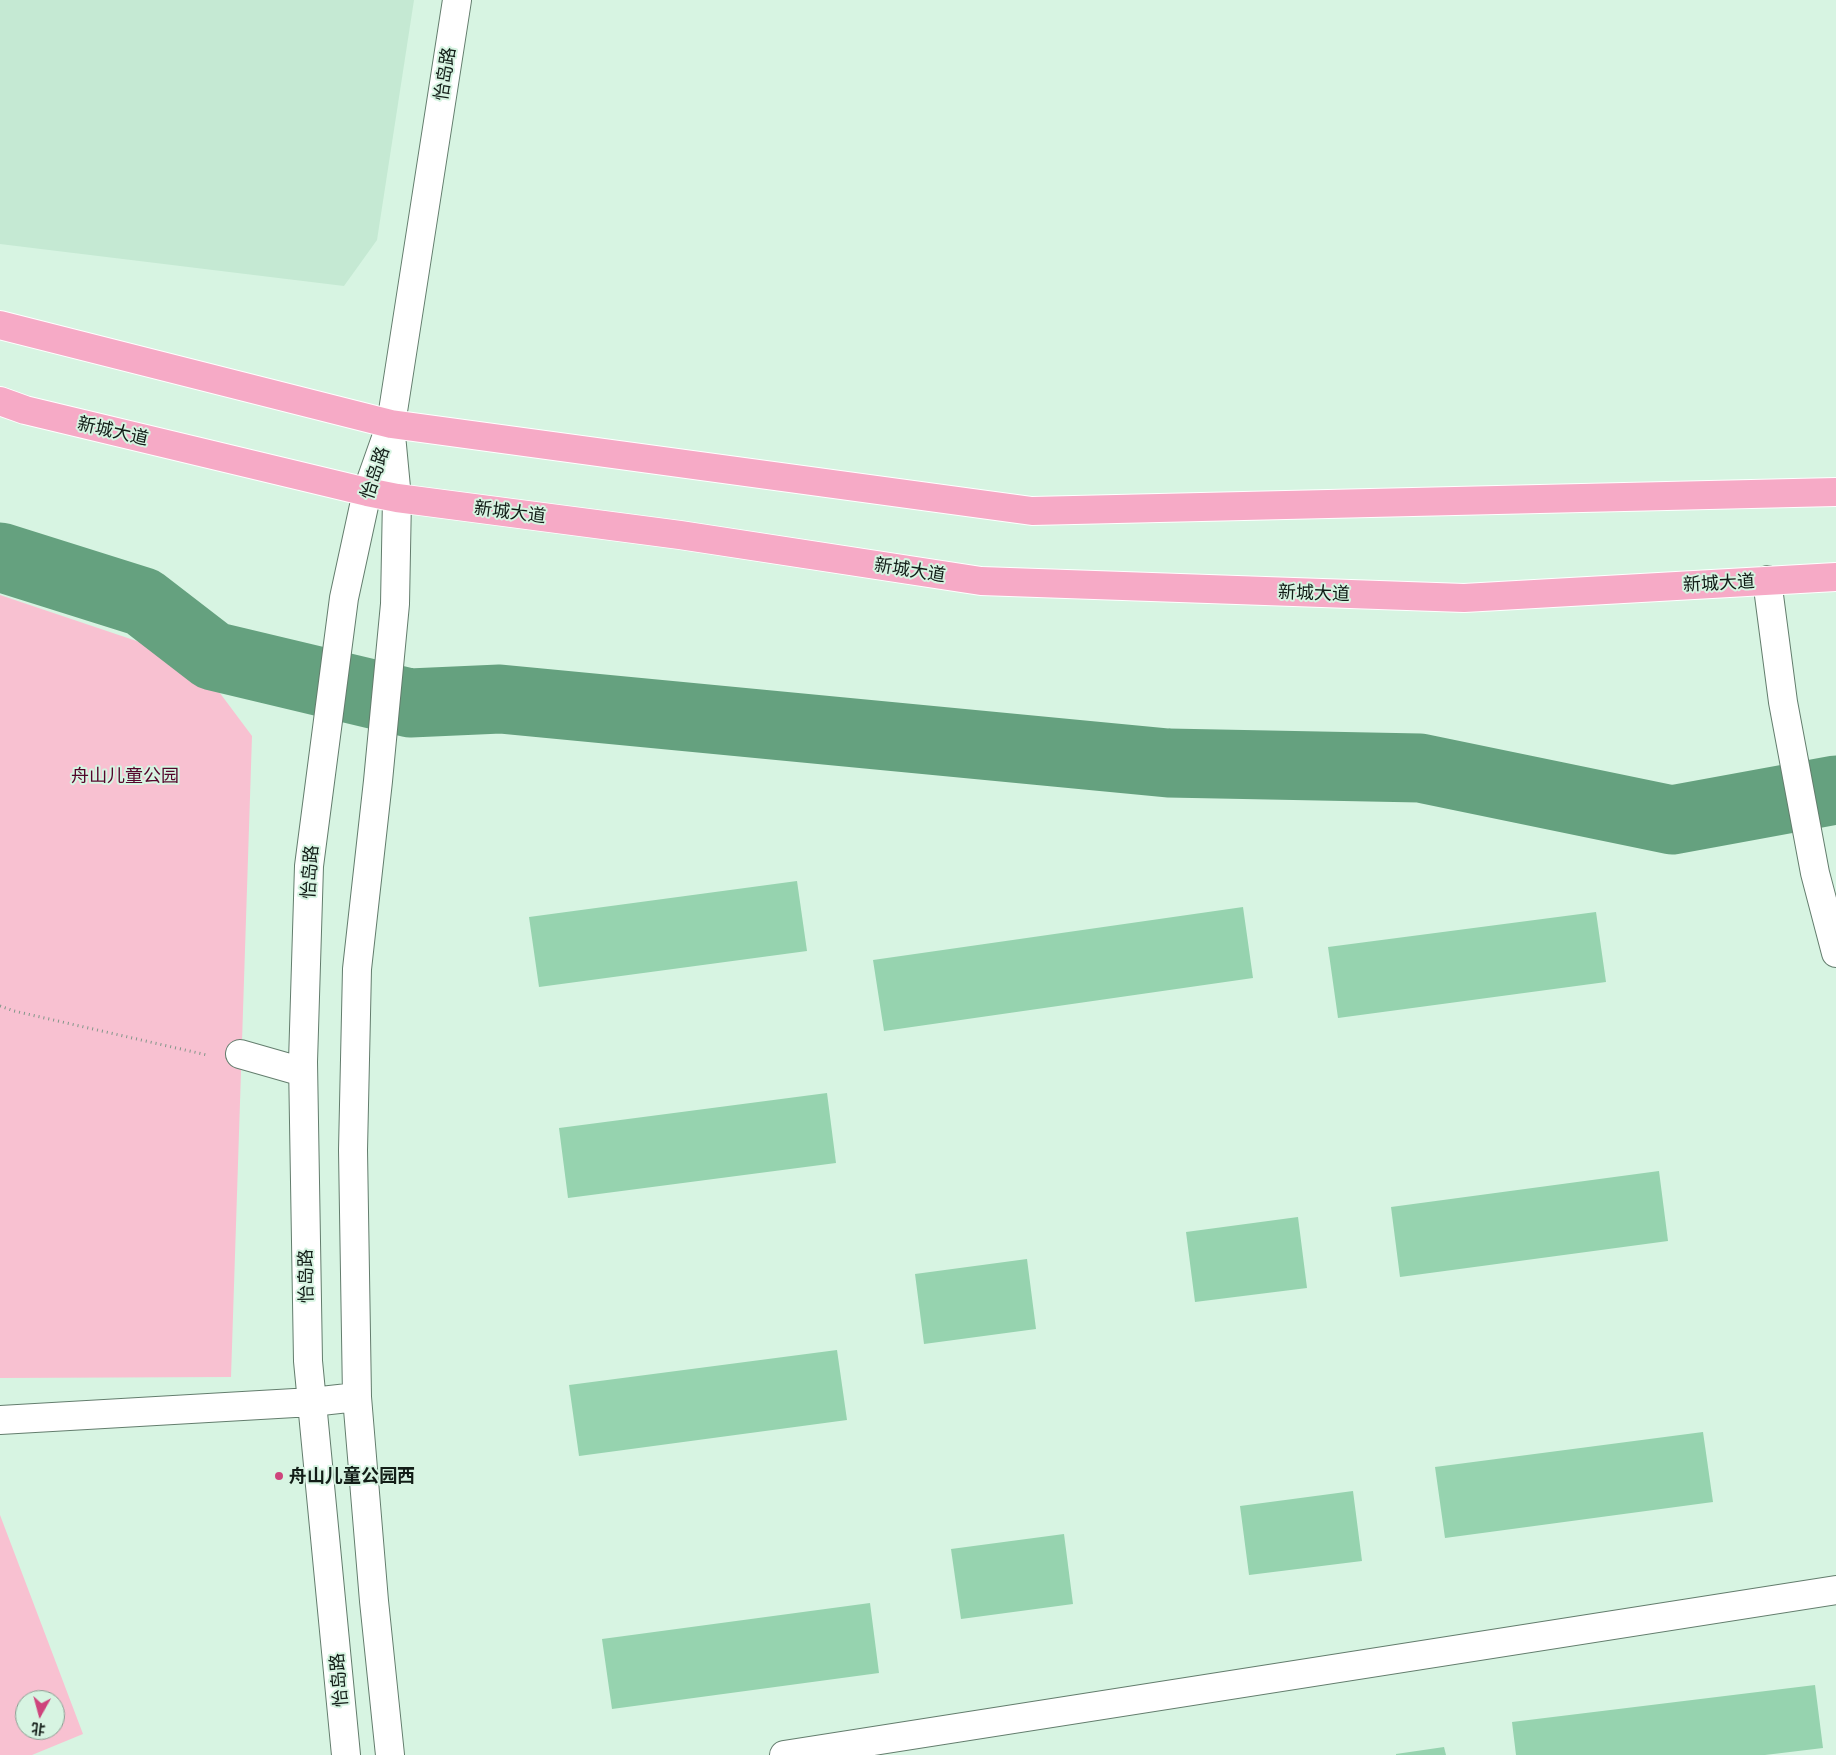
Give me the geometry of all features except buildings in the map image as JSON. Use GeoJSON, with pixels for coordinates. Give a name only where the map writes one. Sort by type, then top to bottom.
{"type":"FeatureCollection","features":[{"type":"Feature","properties":{"kind":"main road"},"geometry":{"type":"LineString","coordinates":[[0,325],[390,424],[1032,511],[1836,492]]}},
{"type":"Feature","properties":{"kind":"main road","name":"新城大道"},"geometry":{"type":"LineString","coordinates":[[0,401],[25,410],[397,498],[680,534],[981,581],[1464,598],[1836,577]]}},
{"type":"Feature","properties":{"kind":"street","name":"怡岛路"},"geometry":{"type":"LineString","coordinates":[[346,1755],[308,1361],[303,1072],[309,866],[344,598],[367,492],[390,424],[457,0]]}},
{"type":"Feature","properties":{"kind":"street"},"geometry":{"type":"LineString","coordinates":[[390,424],[397,498],[395,604],[357,969],[353,1150],[357,1397],[374,1600],[390,1755]]}},
{"type":"Feature","properties":{"kind":"street"},"geometry":{"type":"LineString","coordinates":[[1767,580],[1783,702],[1815,873],[1836,953]]}},
{"type":"Feature","properties":{"kind":"street"},"geometry":{"type":"LineString","coordinates":[[240,1054],[303,1072]]}},
{"type":"Feature","properties":{"kind":"street"},"geometry":{"type":"LineString","coordinates":[[0,1420],[312,1402],[357,1397]]}},
{"type":"Feature","properties":{"kind":"street"},"geometry":{"type":"LineString","coordinates":[[784,1755],[1836,1590]]}},
{"type":"Feature","properties":{"kind":"path"},"geometry":{"type":"LineString","coordinates":[[0,1006],[14,1012],[210,1055],[240,1054]]}},
{"type":"Feature","properties":{"kind":"shaded area"},"geometry":{"type":"Polygon","coordinates":[[[0,0],[414,0],[377,240],[344,286],[0,244],[0,0]]]}},
{"type":"Feature","properties":{"kind":"green space","name":"舟山儿童公园"},"geometry":{"type":"Polygon","coordinates":[[[0,595],[196,661],[252,736],[231,1377],[0,1378],[0,595]]]}},
{"type":"Feature","properties":{"kind":"green space"},"geometry":{"type":"Polygon","coordinates":[[[0,1515],[83,1734],[32,1755],[0,1755],[0,1515]]]}},
{"type":"Feature","properties":{"kind":"waterway"},"geometry":{"type":"LineString","coordinates":[[0,557],[143,602],[213,656],[410,703],[500,699],[1168,763],[1420,768],[1672,820],[1836,790]]}},
{"type":"Feature","properties":{"kind":"place","name":"舟山儿童公园西"},"geometry":{"type":"Point","coordinates":[279,1476]}}]}
